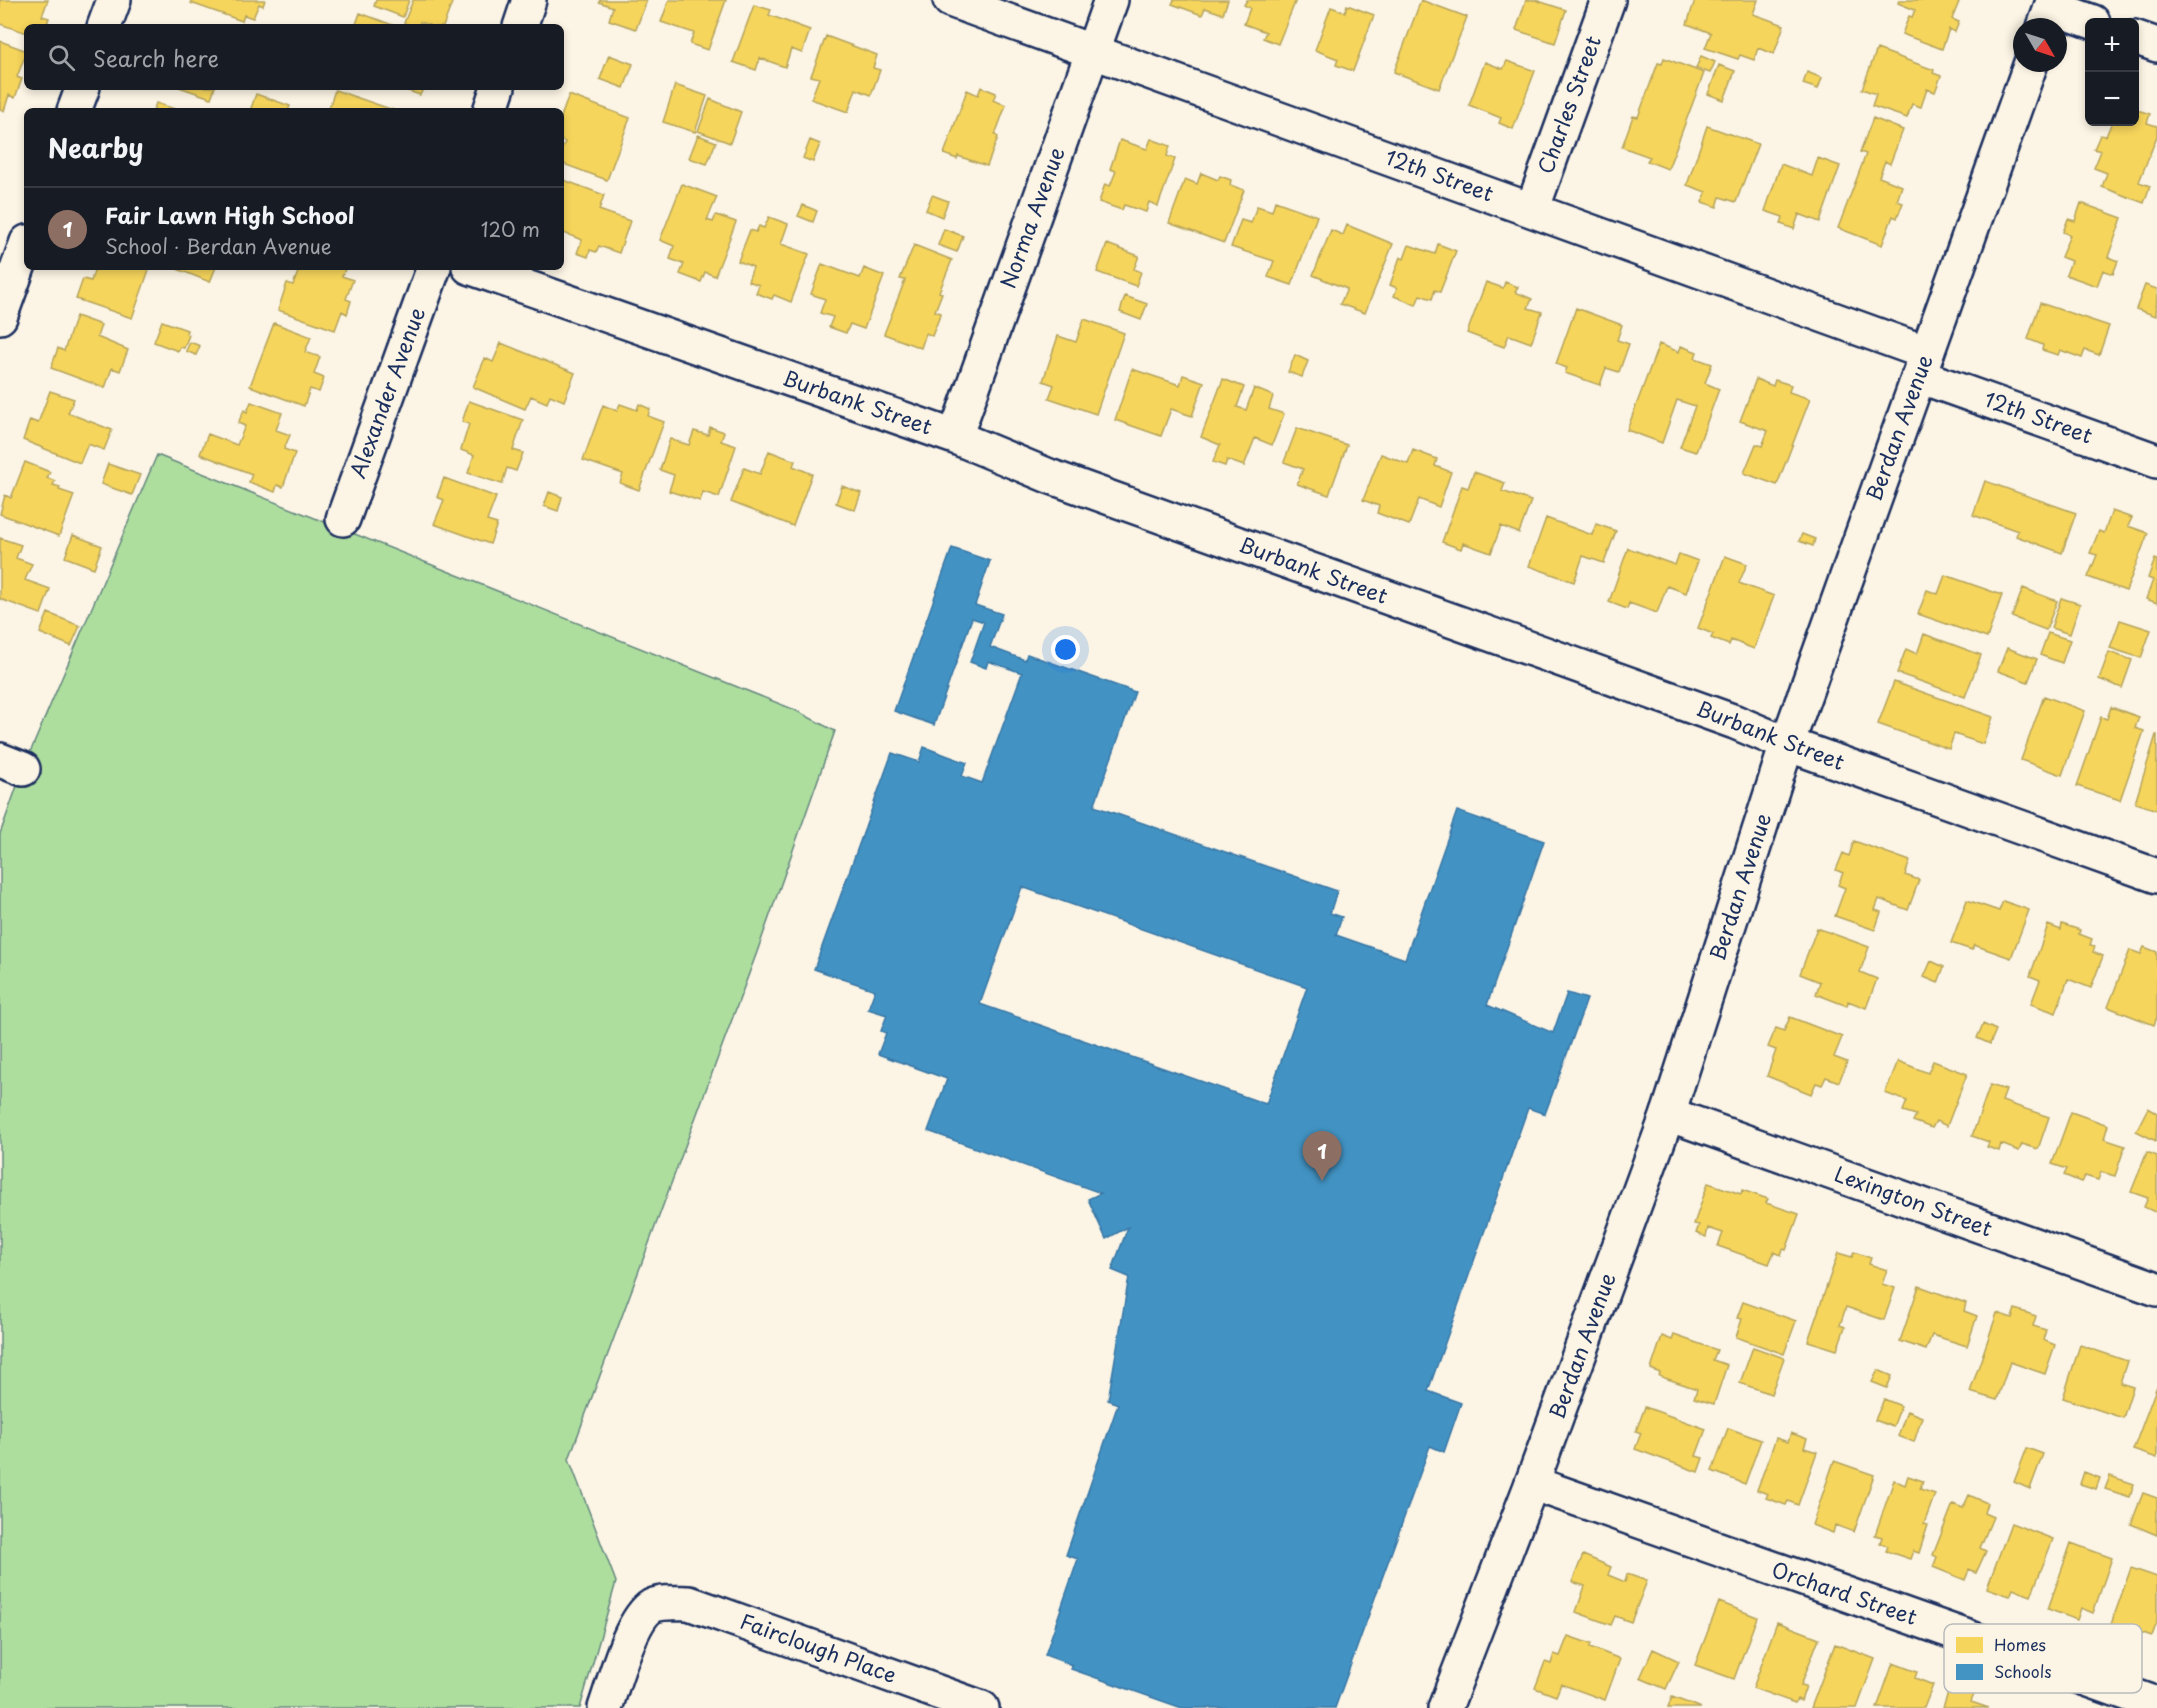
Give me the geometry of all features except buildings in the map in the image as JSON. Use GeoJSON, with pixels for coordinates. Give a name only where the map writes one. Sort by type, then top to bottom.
{"type":"FeatureCollection","features":[{"type":"Feature","properties":{"kind":"street"},"geometry":{"type":"LineString","coordinates":[[105,24],[114,0]]}},
{"type":"Feature","properties":{"kind":"street"},"geometry":{"type":"LineString","coordinates":[[521,24],[529,0]]}},
{"type":"Feature","properties":{"kind":"street","name":"12th Street"},"geometry":{"type":"LineString","coordinates":[[950,0],[1532,210],[1923,364],[2157,461]]}},
{"type":"Feature","properties":{"kind":"street","name":"Norma Avenue"},"geometry":{"type":"LineString","coordinates":[[955,436],[1111,0]]}},
{"type":"Feature","properties":{"kind":"street","name":"Charles Street"},"geometry":{"type":"LineString","coordinates":[[1532,210],[1608,0]]}},
{"type":"Feature","properties":{"kind":"street"},"geometry":{"type":"LineString","coordinates":[[2050,11],[2085,20]]}},
{"type":"Feature","properties":{"kind":"street"},"geometry":{"type":"LineString","coordinates":[[2139,39],[2157,45]]}},
{"type":"Feature","properties":{"kind":"street","name":"Berdan Avenue"},"geometry":{"type":"LineString","coordinates":[[1445,1708],[1532,1483],[1668,1114],[1787,744],[2028,72]]}},
{"type":"Feature","properties":{"kind":"street"},"geometry":{"type":"LineString","coordinates":[[75,108],[82,90]]}},
{"type":"Feature","properties":{"kind":"street"},"geometry":{"type":"LineString","coordinates":[[491,108],[497,90]]}},
{"type":"Feature","properties":{"kind":"street"},"geometry":{"type":"LineString","coordinates":[[0,317],[24,250]]}},
{"type":"Feature","properties":{"kind":"street","name":"Alexander Avenue"},"geometry":{"type":"LineString","coordinates":[[343,519],[433,270]]}},
{"type":"Feature","properties":{"kind":"street","name":"Burbank Street"},"geometry":{"type":"LineString","coordinates":[[478,270],[955,436],[1049,476],[2157,876]]}},
{"type":"Feature","properties":{"kind":"street","name":"Lexington Street"},"geometry":{"type":"LineString","coordinates":[[1668,1114],[2157,1289]]}},
{"type":"Feature","properties":{"kind":"street","name":"Orchard Street"},"geometry":{"type":"LineString","coordinates":[[1532,1483],[1944,1629]]}},
{"type":"Feature","properties":{"kind":"street","name":"Fairclough Place"},"geometry":{"type":"LineString","coordinates":[[605,1708],[632,1632],[640,1618],[653,1606],[671,1603],[689,1603],[982,1708]]}},
{"type":"Feature","properties":{"kind":"street","name":"Orchard Street"},"geometry":{"type":"LineString","coordinates":[[2126,1693],[2157,1704]]}},
{"type":"Feature","properties":{"kind":"green space"},"geometry":{"type":"Polygon","coordinates":[[[157,455],[795,710],[835,731],[757,952],[569,1459],[616,1582],[580,1708],[0,1708],[0,834],[23,769],[157,455]]]}},
{"type":"Feature","properties":{"kind":"place","name":"Fair Lawn High School"},"geometry":{"type":"Point","coordinates":[1322,1181]}}]}
